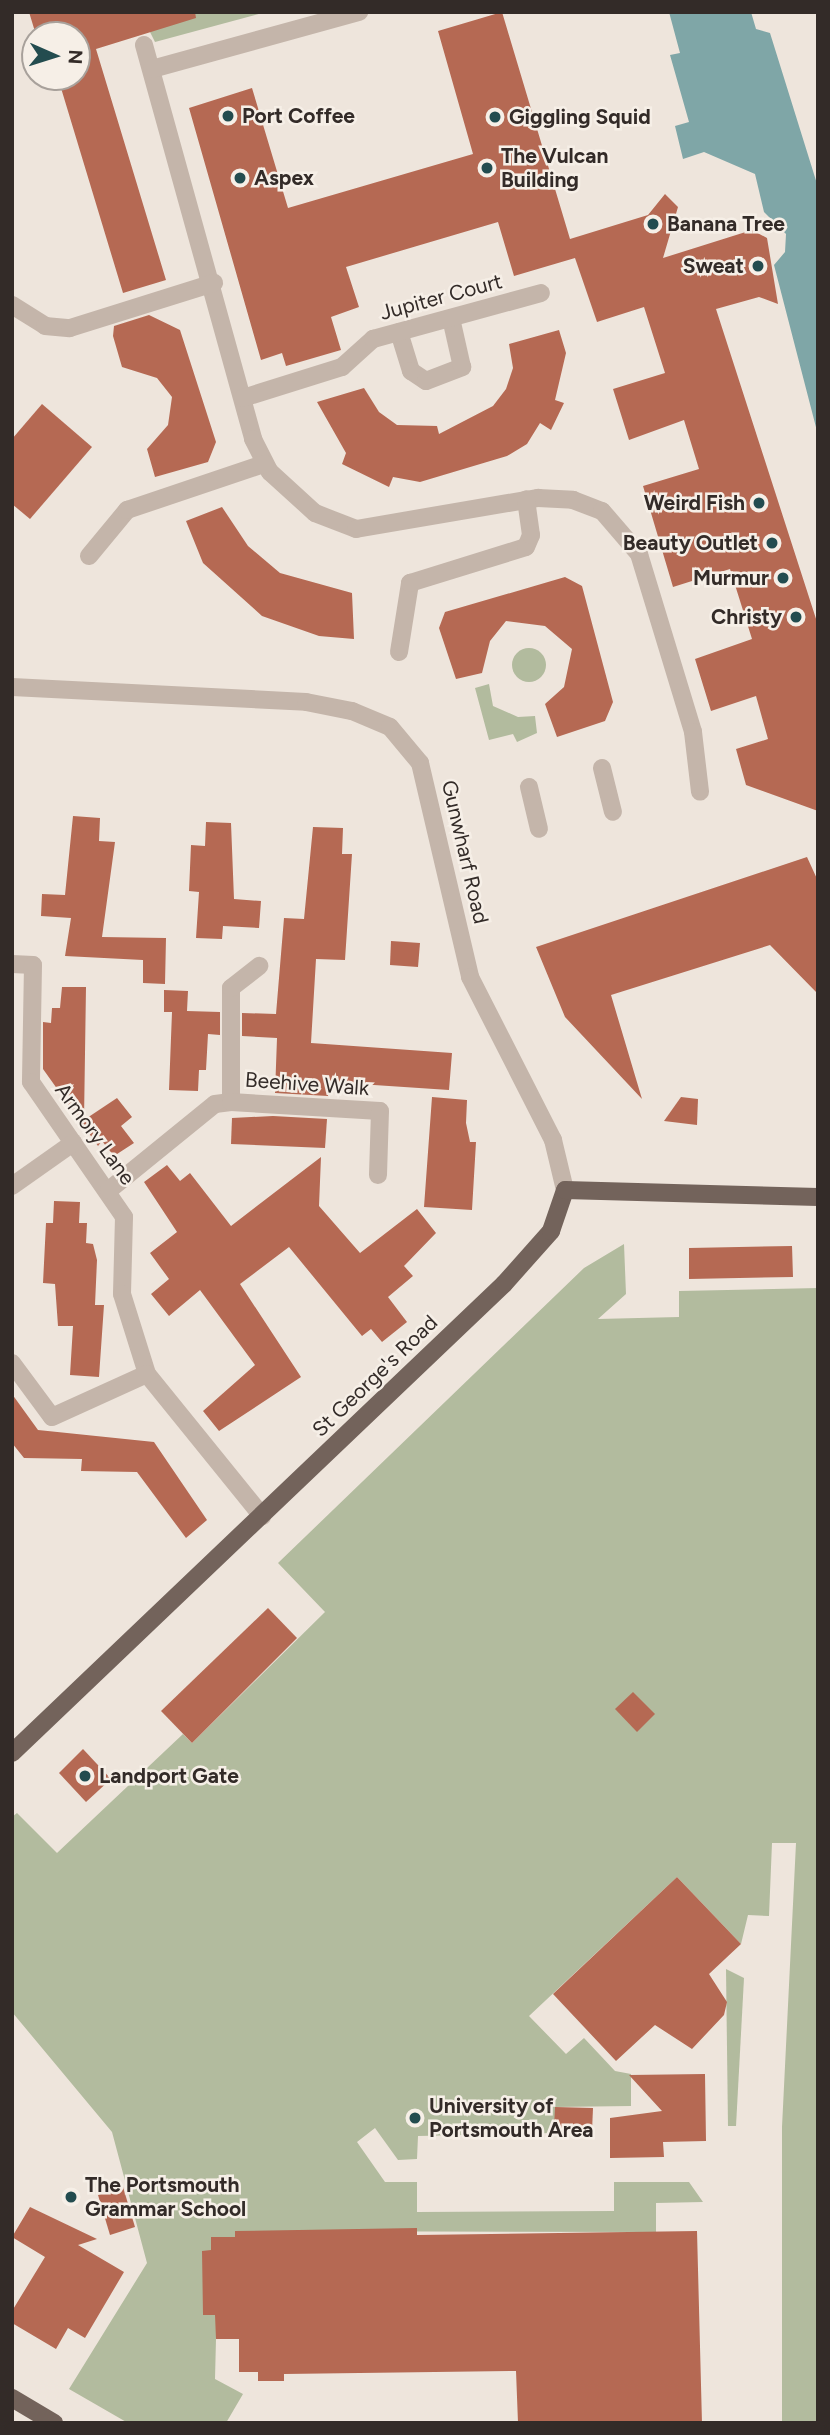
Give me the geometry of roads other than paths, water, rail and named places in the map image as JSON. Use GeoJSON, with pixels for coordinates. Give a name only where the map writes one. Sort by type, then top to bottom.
{"type":"FeatureCollection","features":[{"type":"Feature","properties":{"kind":"main road"},"geometry":{"type":"LineString","coordinates":[[565,1191],[818,1197]]}},
{"type":"Feature","properties":{"kind":"main road","name":"St George's Road"},"geometry":{"type":"LineString","coordinates":[[12,1753],[539,1247],[555,1226],[565,1191]]}},
{"type":"Feature","properties":{"kind":"main road"},"geometry":{"type":"LineString","coordinates":[[12,2398],[54,2423]]}},
{"type":"Feature","properties":{"kind":"street"},"geometry":{"type":"LineString","coordinates":[[152,69],[359,12]]}},
{"type":"Feature","properties":{"kind":"street"},"geometry":{"type":"LineString","coordinates":[[144,45],[264,464],[297,501],[356,529],[526,499],[591,507],[634,544],[693,733],[700,792]]}},
{"type":"Feature","properties":{"kind":"street"},"geometry":{"type":"LineString","coordinates":[[12,305],[45,326],[70,328],[214,283]]}},
{"type":"Feature","properties":{"kind":"street","name":"Jupiter Court"},"geometry":{"type":"LineString","coordinates":[[243,398],[342,367],[368,342],[541,293]]}},
{"type":"Feature","properties":{"kind":"street"},"geometry":{"type":"LineString","coordinates":[[399,332],[411,371],[426,381],[462,367],[451,318]]}},
{"type":"Feature","properties":{"kind":"street"},"geometry":{"type":"LineString","coordinates":[[89,556],[127,510],[264,464]]}},
{"type":"Feature","properties":{"kind":"street"},"geometry":{"type":"LineString","coordinates":[[399,652],[410,583],[526,547],[531,535],[526,499]]}},
{"type":"Feature","properties":{"kind":"street","name":"Gunwharf Road"},"geometry":{"type":"LineString","coordinates":[[12,687],[306,702],[352,711],[390,727],[420,763],[445,848],[470,977],[557,1148],[565,1191]]}},
{"type":"Feature","properties":{"kind":"street"},"geometry":{"type":"LineString","coordinates":[[602,768],[613,812]]}},
{"type":"Feature","properties":{"kind":"street"},"geometry":{"type":"LineString","coordinates":[[529,787],[539,829]]}},
{"type":"Feature","properties":{"kind":"street","name":"Armory Lane"},"geometry":{"type":"LineString","coordinates":[[12,964],[33,965],[31,1082],[109,1190],[124,1217],[122,1294],[147,1374],[261,1516]]}},
{"type":"Feature","properties":{"kind":"street","name":"Beehive Walk"},"geometry":{"type":"LineString","coordinates":[[231,1102],[231,988],[259,966]]}},
{"type":"Feature","properties":{"kind":"street","name":"Beehive Walk"},"geometry":{"type":"LineString","coordinates":[[109,1190],[215,1104],[231,1102],[380,1111],[378,1175]]}},
{"type":"Feature","properties":{"kind":"street"},"geometry":{"type":"LineString","coordinates":[[12,1186],[73,1143]]}},
{"type":"Feature","properties":{"kind":"street"},"geometry":{"type":"LineString","coordinates":[[12,1363],[52,1417],[147,1374]]}},
{"type":"Feature","properties":{"kind":"water"},"geometry":{"type":"Polygon","coordinates":[[[669,12],[751,12],[756,29],[770,33],[818,187],[818,435],[774,265],[785,252],[786,234],[764,212],[755,174],[704,152],[683,159],[675,126],[689,122],[670,55],[680,53],[669,12]]]}},
{"type":"Feature","properties":{"kind":"place","name":"Port Coffee"},"geometry":{"type":"Point","coordinates":[228,116]}},
{"type":"Feature","properties":{"kind":"place","name":"Giggling Squid"},"geometry":{"type":"Point","coordinates":[495,117]}},
{"type":"Feature","properties":{"kind":"place","name":"The Vulcan Building"},"geometry":{"type":"Point","coordinates":[487,168]}},
{"type":"Feature","properties":{"kind":"place","name":"Aspex"},"geometry":{"type":"Point","coordinates":[240,178]}},
{"type":"Feature","properties":{"kind":"place","name":"Banana Tree"},"geometry":{"type":"Point","coordinates":[653,224]}},
{"type":"Feature","properties":{"kind":"place","name":"Sweat"},"geometry":{"type":"Point","coordinates":[758,266]}},
{"type":"Feature","properties":{"kind":"place","name":"Weird Fish"},"geometry":{"type":"Point","coordinates":[759,503]}},
{"type":"Feature","properties":{"kind":"place","name":"Beauty Outlet"},"geometry":{"type":"Point","coordinates":[772,543]}},
{"type":"Feature","properties":{"kind":"place","name":"Murmur"},"geometry":{"type":"Point","coordinates":[783,578]}},
{"type":"Feature","properties":{"kind":"place","name":"Christy"},"geometry":{"type":"Point","coordinates":[796,617]}},
{"type":"Feature","properties":{"kind":"place","name":"Landport Gate"},"geometry":{"type":"Point","coordinates":[85,1776]}},
{"type":"Feature","properties":{"kind":"place","name":"University of Portsmouth Area"},"geometry":{"type":"Point","coordinates":[415,2118]}},
{"type":"Feature","properties":{"kind":"place","name":"The Portsmouth Grammar School"},"geometry":{"type":"Point","coordinates":[71,2197]}}]}
